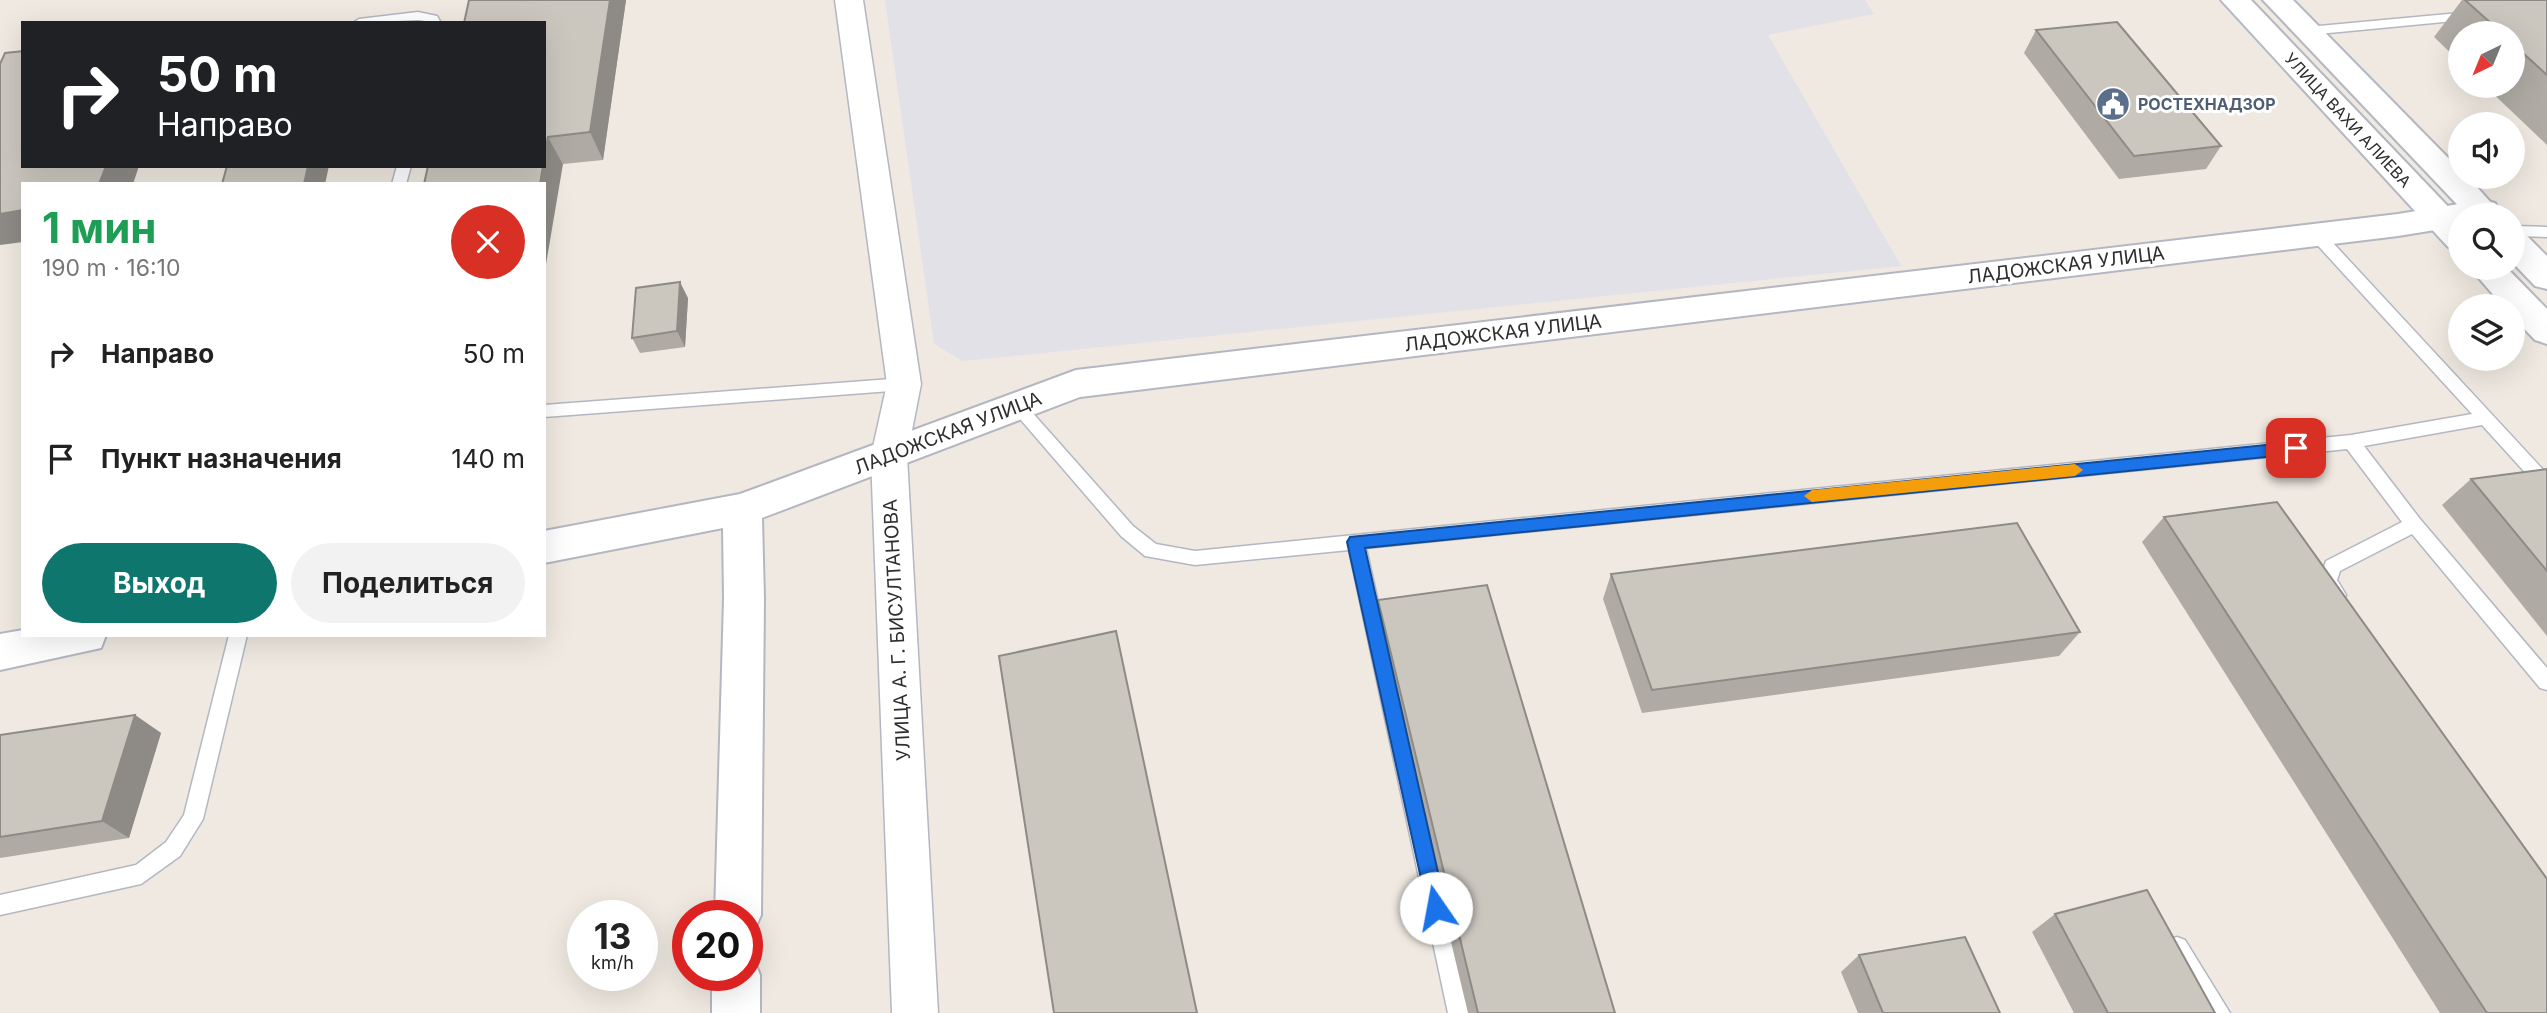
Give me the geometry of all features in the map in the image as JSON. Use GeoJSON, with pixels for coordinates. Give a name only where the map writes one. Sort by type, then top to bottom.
{"type":"FeatureCollection","features":[{"type":"Feature","properties":{"kind":"street","name":"УЛИЦА А. Г. БИСУЛТАНОВА"},"geometry":{"type":"LineString","coordinates":[[849,0],[904,384],[889,456],[915,1013]]}},
{"type":"Feature","properties":{"kind":"street","name":"УЛИЦА ВАХИ АЛИЕВА"},"geometry":{"type":"LineString","coordinates":[[2235,0],[2448,226]]}},
{"type":"Feature","properties":{"kind":"street","name":"УЛИЦА ВАХИ АЛИЕВА"},"geometry":{"type":"LineString","coordinates":[[2277,0],[2475,203]]}},
{"type":"Feature","properties":{"kind":"street","name":"ЛАДОЖСКАЯ УЛИЦА"},"geometry":{"type":"LineString","coordinates":[[546,547],[741,509],[1076,384],[2316,234],[2448,229]]}},
{"type":"Feature","properties":{"kind":"street"},"geometry":{"type":"LineString","coordinates":[[2525,254],[2547,277]]}},
{"type":"Feature","properties":{"kind":"street"},"geometry":{"type":"LineString","coordinates":[[2498,280],[2547,331]]}},
{"type":"Feature","properties":{"kind":"street"},"geometry":{"type":"LineString","coordinates":[[737,900],[744,599],[741,509]]}},
{"type":"Feature","properties":{"kind":"street"},"geometry":{"type":"LineString","coordinates":[[0,652],[76,637]]}},
{"type":"Feature","properties":{"kind":"street"},"geometry":{"type":"LineString","coordinates":[[736,991],[736,1013]]}},
{"type":"Feature","properties":{"kind":"lane"},"geometry":{"type":"LineString","coordinates":[[2308,31],[2482,15]]}},
{"type":"Feature","properties":{"kind":"lane"},"geometry":{"type":"LineString","coordinates":[[376,21],[418,16],[434,21]]}},
{"type":"Feature","properties":{"kind":"lane"},"geometry":{"type":"LineString","coordinates":[[2525,231],[2547,232]]}},
{"type":"Feature","properties":{"kind":"lane"},"geometry":{"type":"LineString","coordinates":[[2316,234],[2547,485]]}},
{"type":"Feature","properties":{"kind":"lane"},"geometry":{"type":"LineString","coordinates":[[546,411],[904,384]]}},
{"type":"Feature","properties":{"kind":"lane"},"geometry":{"type":"LineString","coordinates":[[1017,405],[1127,531],[1151,551],[1195,558],[2351,442],[2486,418]]}},
{"type":"Feature","properties":{"kind":"lane"},"geometry":{"type":"LineString","coordinates":[[2351,442],[2414,524],[2547,682]]}},
{"type":"Feature","properties":{"kind":"lane"},"geometry":{"type":"LineString","coordinates":[[2351,616],[2328,582],[2332,566],[2414,524]]}},
{"type":"Feature","properties":{"kind":"lane"},"geometry":{"type":"LineString","coordinates":[[1356,542],[1459,1013]]}},
{"type":"Feature","properties":{"kind":"lane"},"geometry":{"type":"LineString","coordinates":[[0,905],[141,874],[173,849],[193,819],[238,637]]}},
{"type":"Feature","properties":{"kind":"lane"},"geometry":{"type":"LineString","coordinates":[[2168,934],[2219,1013]]}},
{"type":"Feature","properties":{"kind":"shaded area"},"geometry":{"type":"Polygon","coordinates":[[[885,0],[1865,0],[1874,14],[1768,35],[1901,266],[963,361],[934,344],[885,0]]]}},
{"type":"Feature","properties":{"kind":"building"},"geometry":{"type":"Polygon","coordinates":[[[469,0],[610,0],[590,132],[548,137],[546,148],[546,21],[464,21],[469,0]]]}},
{"type":"Feature","properties":{"kind":"building"},"geometry":{"type":"Polygon","coordinates":[[[2465,0],[2547,0],[2547,75],[2525,55],[2525,21],[2489,21],[2465,0]]]}},
{"type":"Feature","properties":{"kind":"building"},"geometry":{"type":"Polygon","coordinates":[[[2117,22],[2221,146],[2134,156],[2036,30],[2117,22]]]}},
{"type":"Feature","properties":{"kind":"building"},"geometry":{"type":"Polygon","coordinates":[[[21,51],[21,168],[105,168],[100,182],[21,182],[21,210],[0,214],[0,64],[5,53],[21,51]]]}},
{"type":"Feature","properties":{"kind":"building"},"geometry":{"type":"Polygon","coordinates":[[[226,168],[308,168],[304,182],[223,182],[226,168]]]}},
{"type":"Feature","properties":{"kind":"building"},"geometry":{"type":"Polygon","coordinates":[[[428,168],[543,168],[540,182],[424,182],[428,168]]]}},
{"type":"Feature","properties":{"kind":"building"},"geometry":{"type":"Polygon","coordinates":[[[680,282],[677,331],[632,338],[636,288],[680,282]]]}},
{"type":"Feature","properties":{"kind":"building"},"geometry":{"type":"Polygon","coordinates":[[[2547,469],[2547,571],[2471,479],[2547,469]]]}},
{"type":"Feature","properties":{"kind":"building"},"geometry":{"type":"Polygon","coordinates":[[[2277,502],[2547,879],[2547,1013],[2487,1013],[2164,517],[2277,502]]]}},
{"type":"Feature","properties":{"kind":"building"},"geometry":{"type":"Polygon","coordinates":[[[2017,523],[2080,632],[1652,690],[1611,574],[2017,523]]]}},
{"type":"Feature","properties":{"kind":"building"},"geometry":{"type":"Polygon","coordinates":[[[1487,585],[1615,1013],[1478,1013],[1378,600],[1487,585]]]}},
{"type":"Feature","properties":{"kind":"building"},"geometry":{"type":"Polygon","coordinates":[[[1116,631],[1197,1013],[1054,1013],[999,656],[1116,631]]]}},
{"type":"Feature","properties":{"kind":"building"},"geometry":{"type":"Polygon","coordinates":[[[135,715],[102,821],[0,837],[0,735],[135,715]]]}},
{"type":"Feature","properties":{"kind":"building"},"geometry":{"type":"Polygon","coordinates":[[[2147,890],[2215,1013],[2108,1013],[2055,914],[2147,890]]]}},
{"type":"Feature","properties":{"kind":"building"},"geometry":{"type":"Polygon","coordinates":[[[1965,937],[2000,1013],[1883,1013],[1859,955],[1965,937]]]}},
{"type":"Feature","properties":{"kind":"slow traffic"},"geometry":{"type":"LineString","coordinates":[[1812,496],[2075,470]]}},
{"type":"Feature","properties":{"kind":"place","name":"РОСТЕХНАДЗОР"},"geometry":{"type":"Point","coordinates":[2113,104]}},
{"type":"Feature","properties":{"kind":"route"},"geometry":{"type":"LineString","coordinates":[[1436,908],[1356,542],[2296,448]]}}]}
